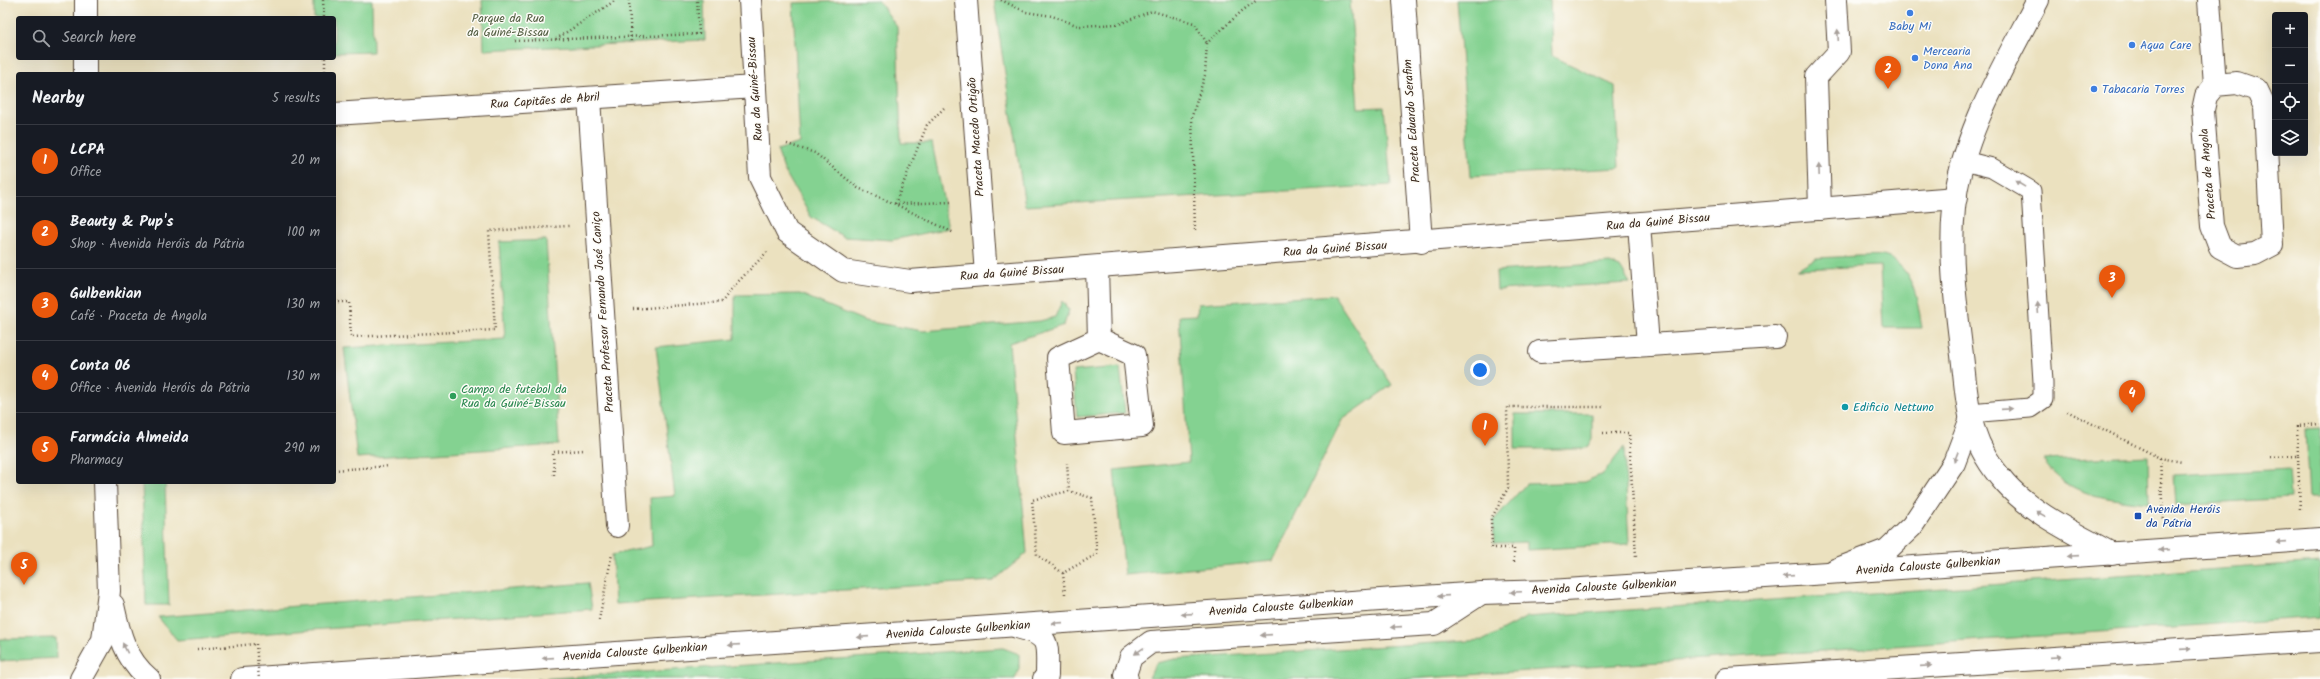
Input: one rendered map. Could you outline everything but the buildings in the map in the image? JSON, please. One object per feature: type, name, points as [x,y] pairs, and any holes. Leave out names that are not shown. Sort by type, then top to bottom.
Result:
[{"type":"street","points":[[86,0],[86,16]]},
{"type":"street","name":"Rua da Guiné-Bissau","points":[[750,0],[760,177]]},
{"type":"street","name":"Praceta Macedo Ortigão","points":[[966,0],[986,275]]},
{"type":"street","name":"Praceta Eduardo Serafim","points":[[1404,0],[1421,242]]},
{"type":"street","points":[[1820,209],[1816,77],[1839,52],[1836,0]]},
{"type":"street","points":[[2038,0],[1981,109],[1964,161],[1956,198],[1952,262],[1969,417],[1986,458],[2006,483],[2034,510],[2112,554]]},
{"type":"street","points":[[2209,0],[2215,85]]},
{"type":"street","points":[[85,60],[85,72]]},
{"type":"street","name":"Praceta de Angola","points":[[2237,83],[2257,90],[2265,107],[2272,245],[2255,254],[2237,256],[2220,247],[2212,226],[2203,110],[2206,96],[2215,85],[2237,83]]},
{"type":"street","name":"Rua Capitães de Abril","points":[[336,114],[755,87]]},
{"type":"street","name":"Praceta Professor Fernando José Caniço","points":[[588,98],[617,526]]},
{"type":"street","name":"Rua da Guiné Bissau","points":[[760,177],[787,232],[843,270],[910,281],[1421,242],[1956,198]]},
{"type":"street","points":[[1639,224],[1648,345]]},
{"type":"street","points":[[1097,267],[1099,339]]},
{"type":"street","points":[[1540,352],[1775,337]]},
{"type":"street","points":[[1099,339],[1134,355],[1142,426],[1064,433],[1058,358],[1099,339]]},
{"type":"street","points":[[1826,573],[1887,550],[1912,526],[1954,463],[1969,417]]},
{"type":"street","points":[[81,679],[103,640],[109,591],[105,484]]},
{"type":"street","name":"Avenida Calouste Gulbenkian","points":[[242,679],[1481,593],[1826,573],[2311,539]]},
{"type":"street","points":[[109,591],[120,638],[132,660],[149,679]]},
{"type":"street","points":[[1127,679],[1124,674],[1131,656],[1151,642],[1434,624],[1481,593]]},
{"type":"street","points":[[1014,626],[1038,632],[1047,644],[1047,676],[1044,679]]},
{"type":"street","points":[[1727,679],[2320,641]]},
{"type":"lane","points":[[1964,161],[1992,168],[2031,191],[2043,399],[2030,408],[1969,417]]},
{"type":"path","points":[[323,0],[324,16]]},
{"type":"path","points":[[555,40],[616,0]]},
{"type":"path","points":[[629,0],[630,44]]},
{"type":"path","points":[[515,42],[699,34],[697,0]]},
{"type":"path","points":[[1001,0],[1026,12],[1052,16],[1079,26],[1119,24],[1152,10],[1194,24],[1207,43],[1205,75],[1192,116],[1196,259]]},
{"type":"path","points":[[1207,43],[1242,10],[1258,0]]},
{"type":"path","points":[[325,60],[325,72]]},
{"type":"path","points":[[895,204],[927,125],[972,78]]},
{"type":"path","points":[[758,136],[816,153],[858,188],[895,204],[985,249]]},
{"type":"path","points":[[895,204],[981,202]]},
{"type":"path","points":[[336,302],[348,302],[351,337],[495,330],[489,231],[597,223]]},
{"type":"path","points":[[603,312],[722,302],[732,288],[787,232]]},
{"type":"path","points":[[2043,399],[2160,458],[2182,462]]},
{"type":"path","points":[[1516,592],[1514,548],[1492,548],[1491,519],[1508,488],[1507,407],[1604,407]]},
{"type":"path","points":[[2311,539],[2298,456],[2297,426],[2320,424]]},
{"type":"path","points":[[1064,433],[1069,490]]},
{"type":"path","points":[[1603,433],[1629,433],[1635,544]]},
{"type":"path","points":[[553,452],[554,475]]},
{"type":"path","points":[[2271,457],[2298,456]]},
{"type":"path","points":[[2160,458],[2164,550]]},
{"type":"path","points":[[336,470],[389,466]]},
{"type":"path","points":[[1069,490],[1092,498],[1098,554],[1063,573],[1037,555],[1032,500],[1069,490]]},
{"type":"path","points":[[599,620],[617,526]]},
{"type":"path","points":[[1063,573],[1067,622]]},
{"type":"path","points":[[197,649],[256,644],[258,679]]},
{"type":"green space","points":[[314,0],[372,0],[373,52],[336,53],[336,16],[314,16]]},
{"type":"green space","name":"Parque da Rua da Guiné-Bissau","points":[[482,0],[704,0],[705,40],[484,50]]},
{"type":"green space","points":[[878,0],[897,27],[901,143],[932,143],[949,228],[892,240],[844,237],[811,217],[784,170],[777,150],[800,143],[793,3]]},
{"type":"green space","points":[[994,0],[1350,0],[1358,108],[1384,107],[1391,185],[1025,206]]},
{"type":"green space","points":[[1457,0],[1550,0],[1552,56],[1615,86],[1619,168],[1471,176]]},
{"type":"green space","name":"Campo de futebol da Rua da Guiné-Bissau","points":[[546,240],[559,445],[357,458],[344,348],[505,339],[499,242]]},
{"type":"green space","points":[[1858,256],[1886,257],[1897,263],[1904,270],[1913,288],[1919,308],[1922,328],[1883,328],[1880,266],[1797,269],[1816,258]]},
{"type":"green space","points":[[1610,263],[1620,267],[1630,283],[1497,290],[1496,271]]},
{"type":"green space","points":[[800,294],[865,321],[923,331],[1040,321],[1055,317],[1062,301],[1069,310],[1064,325],[1009,343],[1027,553],[993,581],[615,604],[612,555],[652,546],[650,498],[675,496],[656,347],[735,339],[735,295]]},
{"type":"green space","points":[[1334,295],[1392,385],[1342,420],[1273,561],[1125,575],[1114,470],[1189,462],[1179,316],[1197,315],[1198,304]]},
{"type":"green space","points":[[1120,367],[1125,413],[1077,417],[1073,371]]},
{"type":"green space","points":[[1515,414],[1592,414],[1592,439],[1589,446],[1582,449],[1515,449]]},
{"type":"green space","points":[[2320,429],[2320,497],[2309,497],[2305,430]]},
{"type":"green space","points":[[1624,447],[1629,544],[1527,550],[1527,542],[1494,543],[1493,521],[1526,484],[1584,482],[1603,474]]},
{"type":"green space","points":[[2148,456],[2149,503],[2119,500],[2090,494],[2077,489],[2064,482],[2043,460]]},
{"type":"green space","points":[[2289,469],[2291,498],[2175,505],[2173,475]]},
{"type":"green space","points":[[142,484],[165,484],[169,605],[146,605]]},
{"type":"green space","points":[[2320,562],[2320,617],[1410,679],[1149,678],[1156,663],[1175,659],[1484,640],[1527,617]]},
{"type":"green space","points":[[588,583],[592,609],[177,640],[158,617]]},
{"type":"green space","points":[[56,638],[57,658],[0,661],[0,639]]},
{"type":"green space","points":[[1003,648],[1019,654],[1019,668],[1015,679],[537,679]]},
{"type":"place","name":"Baby Mi","points":[[1910,13]]},
{"type":"place","name":"Aqua Care","points":[[2132,45]]},
{"type":"place","name":"Mercearia Dona Ana","points":[[1915,58]]},
{"type":"place","name":"Beauty & Pup's","points":[[1888,89]]},
{"type":"place","name":"Tabacaria Torres","points":[[2094,89]]},
{"type":"place","name":"Gulbenkian","points":[[2112,298]]},
{"type":"place","name":"Campo de futebol da Rua da Guiné-Bissau","points":[[453,396]]},
{"type":"place","name":"Edificio Nettuno","points":[[1845,407]]},
{"type":"place","name":"Conta 06","points":[[2132,413]]},
{"type":"place","name":"LCPA","points":[[1485,446]]},
{"type":"place","name":"Avenida Heróis da Pátria","points":[[2138,516]]},
{"type":"place","name":"Farmácia Almeida","points":[[24,585]]}]
